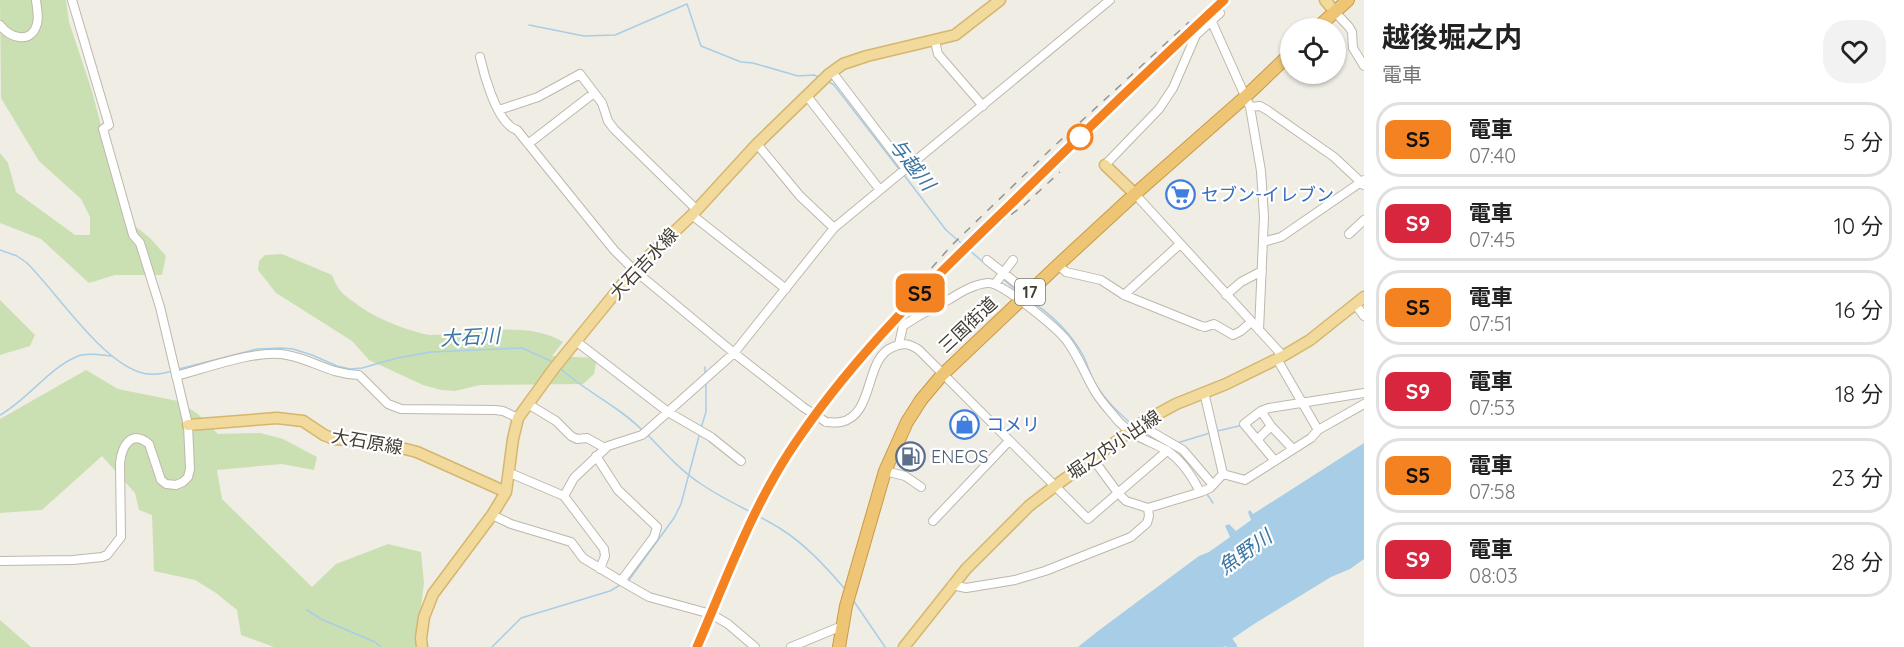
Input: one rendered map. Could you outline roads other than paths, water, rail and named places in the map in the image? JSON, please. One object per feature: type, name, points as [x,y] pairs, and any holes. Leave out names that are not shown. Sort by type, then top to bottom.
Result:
[{"type":"highway","points":[[1328,18],[1348,0]]},
{"type":"highway","name":"三国街道","points":[[839,647],[846,606],[885,471],[907,422],[921,400],[942,375],[1058,265],[1135,194],[1247,103],[1280,65]]},
{"type":"main road","name":"大石吉水線","points":[[422,647],[424,617],[433,594],[492,515],[506,492],[518,418],[557,365],[634,270],[694,213],[757,144],[832,72],[843,64],[867,56],[955,35],[1000,0]]},
{"type":"main road","points":[[1325,0],[1335,12]]},
{"type":"main road","points":[[1105,165],[1135,194]]},
{"type":"main road","name":"堀之内小出線","points":[[904,647],[966,569],[1029,506],[1054,486],[1135,428],[1176,404],[1227,384],[1310,340],[1364,297]]},
{"type":"main road","name":"大石原線","points":[[188,425],[277,418],[303,422],[334,439],[378,442],[417,452],[506,492]]},
{"type":"street","points":[[0,25],[11,36],[20,38],[34,32],[38,18],[36,0]]},
{"type":"street","points":[[0,561],[73,560],[106,555],[121,537],[120,463],[122,451],[125,444],[136,438],[149,444],[161,480],[166,484],[176,485],[183,482],[188,477],[190,469],[188,425],[153,281],[140,243],[133,235],[103,129],[109,125],[72,0]]},
{"type":"street","points":[[564,496],[574,478],[605,448],[645,432],[734,353],[834,228],[1110,0]]},
{"type":"street","points":[[1335,12],[1352,32],[1353,48],[1364,66]]},
{"type":"street","points":[[1105,165],[1159,109],[1173,88],[1196,35],[1220,13]]},
{"type":"street","points":[[1211,20],[1247,103],[1261,171],[1264,217],[1259,330]]},
{"type":"street","points":[[935,41],[938,54],[983,106]]},
{"type":"street","points":[[480,57],[486,81],[509,126],[518,130],[614,250],[634,270],[734,353],[804,408],[826,422],[840,422],[852,416],[860,406],[878,360],[887,349],[906,344],[919,350],[1088,519],[1167,451]]},
{"type":"street","points":[[832,72],[906,169]]},
{"type":"street","points":[[499,110],[538,97],[580,74],[602,104],[608,121],[614,129],[694,213],[786,289]]},
{"type":"street","points":[[528,144],[594,93]]},
{"type":"street","points":[[807,96],[880,190]]},
{"type":"street","points":[[1247,103],[1267,110],[1334,157],[1363,182],[1281,237],[1263,242]]},
{"type":"street","points":[[757,144],[800,196],[834,228]]},
{"type":"street","points":[[1135,194],[1259,330],[1280,357],[1318,430]]},
{"type":"street","points":[[1348,234],[1364,220]]},
{"type":"street","points":[[1124,296],[1180,244]]},
{"type":"street","points":[[987,260],[1014,295],[1025,297]]},
{"type":"street","points":[[899,344],[903,326],[963,290],[1000,278],[1013,260]]},
{"type":"street","points":[[1058,265],[1066,272],[1101,280],[1124,296],[1201,326],[1214,324],[1233,335],[1251,322]]},
{"type":"street","points":[[1226,295],[1241,282],[1262,271]]},
{"type":"street","points":[[1000,278],[1025,297],[1067,341],[1097,395],[1135,428],[1180,456],[1211,487]]},
{"type":"street","points":[[1355,304],[1364,316]]},
{"type":"street","points":[[577,342],[668,412],[690,424],[741,461]]},
{"type":"street","points":[[175,371],[253,356],[282,354],[312,362],[338,373],[359,375],[388,404],[401,409],[495,410],[518,418]]},
{"type":"street","points":[[1204,392],[1223,474]]},
{"type":"street","points":[[1275,461],[1244,424],[1269,408],[1364,393]]},
{"type":"street","points":[[528,404],[556,421],[571,436],[577,439],[587,438],[605,448]]},
{"type":"street","points":[[1223,474],[1245,480],[1311,438],[1318,430],[1364,404]]},
{"type":"street","points":[[1261,411],[1293,450]]},
{"type":"street","points":[[1257,440],[1272,426]]},
{"type":"street","points":[[1135,428],[1143,440],[1180,456],[1200,492]]},
{"type":"street","points":[[933,521],[1009,441]]},
{"type":"street","points":[[596,456],[618,490],[657,527],[654,537],[621,582]]},
{"type":"street","points":[[1093,459],[1126,501],[1148,508],[1200,492],[1211,487],[1223,474]]},
{"type":"street","points":[[885,471],[906,476],[921,487]]},
{"type":"street","points":[[510,472],[564,496],[604,549],[605,556],[600,569]]},
{"type":"street","points":[[952,585],[966,588],[1015,580],[1045,571],[1131,537],[1147,523],[1148,508]]},
{"type":"street","points":[[492,515],[511,524],[571,542],[583,558],[621,582],[649,597],[708,613],[728,624],[755,647]]},
{"type":"street","points":[[791,647],[842,626]]},
{"type":"water","name":"魚野川","points":[[1364,443],[1364,559],[1350,569],[1331,577],[1254,624],[1224,647],[1078,647],[1199,556],[1209,552],[1230,537],[1225,526],[1229,524],[1236,531],[1251,520],[1248,512],[1250,510],[1253,514]]},
{"type":"waterway","name":"与越川","points":[[529,25],[584,36],[615,35],[687,4],[701,46],[741,62],[753,63],[798,76],[819,77]]},
{"type":"waterway","name":"与越川","points":[[829,82],[834,85],[899,169]]},
{"type":"waterway","name":"与越川","points":[[904,175],[946,230],[983,262]]},
{"type":"waterway","name":"大石川","points":[[0,250],[17,256],[27,263],[94,340],[124,365],[147,374],[172,371]]},
{"type":"waterway","name":"与越川","points":[[989,267],[997,273]]},
{"type":"waterway","name":"与越川","points":[[1003,279],[1019,293]]},
{"type":"waterway","name":"与越川","points":[[1028,299],[1045,311],[1067,332],[1079,348],[1101,392],[1133,425]]},
{"type":"waterway","name":"大石川","points":[[179,369],[257,349],[282,348],[293,349],[350,369],[431,352],[522,348],[553,362]]},
{"type":"waterway","points":[[0,415],[20,401],[57,368],[78,356],[86,354],[111,356]]},
{"type":"waterway","points":[[705,367],[705,375]]},
{"type":"waterway","name":"大石川","points":[[561,369],[624,414],[643,431]]},
{"type":"waterway","points":[[701,428],[706,412],[706,383]]},
{"type":"waterway","points":[[1217,431],[1241,424]]},
{"type":"waterway","points":[[1177,443],[1210,433]]},
{"type":"waterway","name":"大石川","points":[[647,434],[693,479],[781,529],[799,542],[845,589]]},
{"type":"waterway","points":[[629,580],[674,518],[681,504],[699,436]]},
{"type":"waterway","name":"与越川","points":[[1207,494],[1213,503]]},
{"type":"waterway","points":[[492,647],[521,618],[610,591],[620,585]]},
{"type":"waterway","name":"大石川","points":[[853,600],[885,647]]},
{"type":"waterway","points":[[307,610],[381,647]]},
{"type":"waterway","points":[[1220,630],[1232,647]]},
{"type":"railway","points":[[697,647],[742,540],[768,488],[798,439],[846,375],[898,316],[954,259],[1224,0]]},
{"type":"railway","points":[[921,280],[952,245],[1050,150],[1189,22]]},
{"type":"railway","points":[[998,224],[1023,206],[1060,172]]},
{"type":"train","name":"S5","points":[[697,647],[757,511],[780,468],[797,440],[856,363],[957,256],[1224,0]]},
{"type":"place","name":"セブン-イレブン","points":[[1180,195]]},
{"type":"place","name":"コメリ","points":[[965,425]]},
{"type":"place","name":"ENEOS","points":[[910,457]]}]
